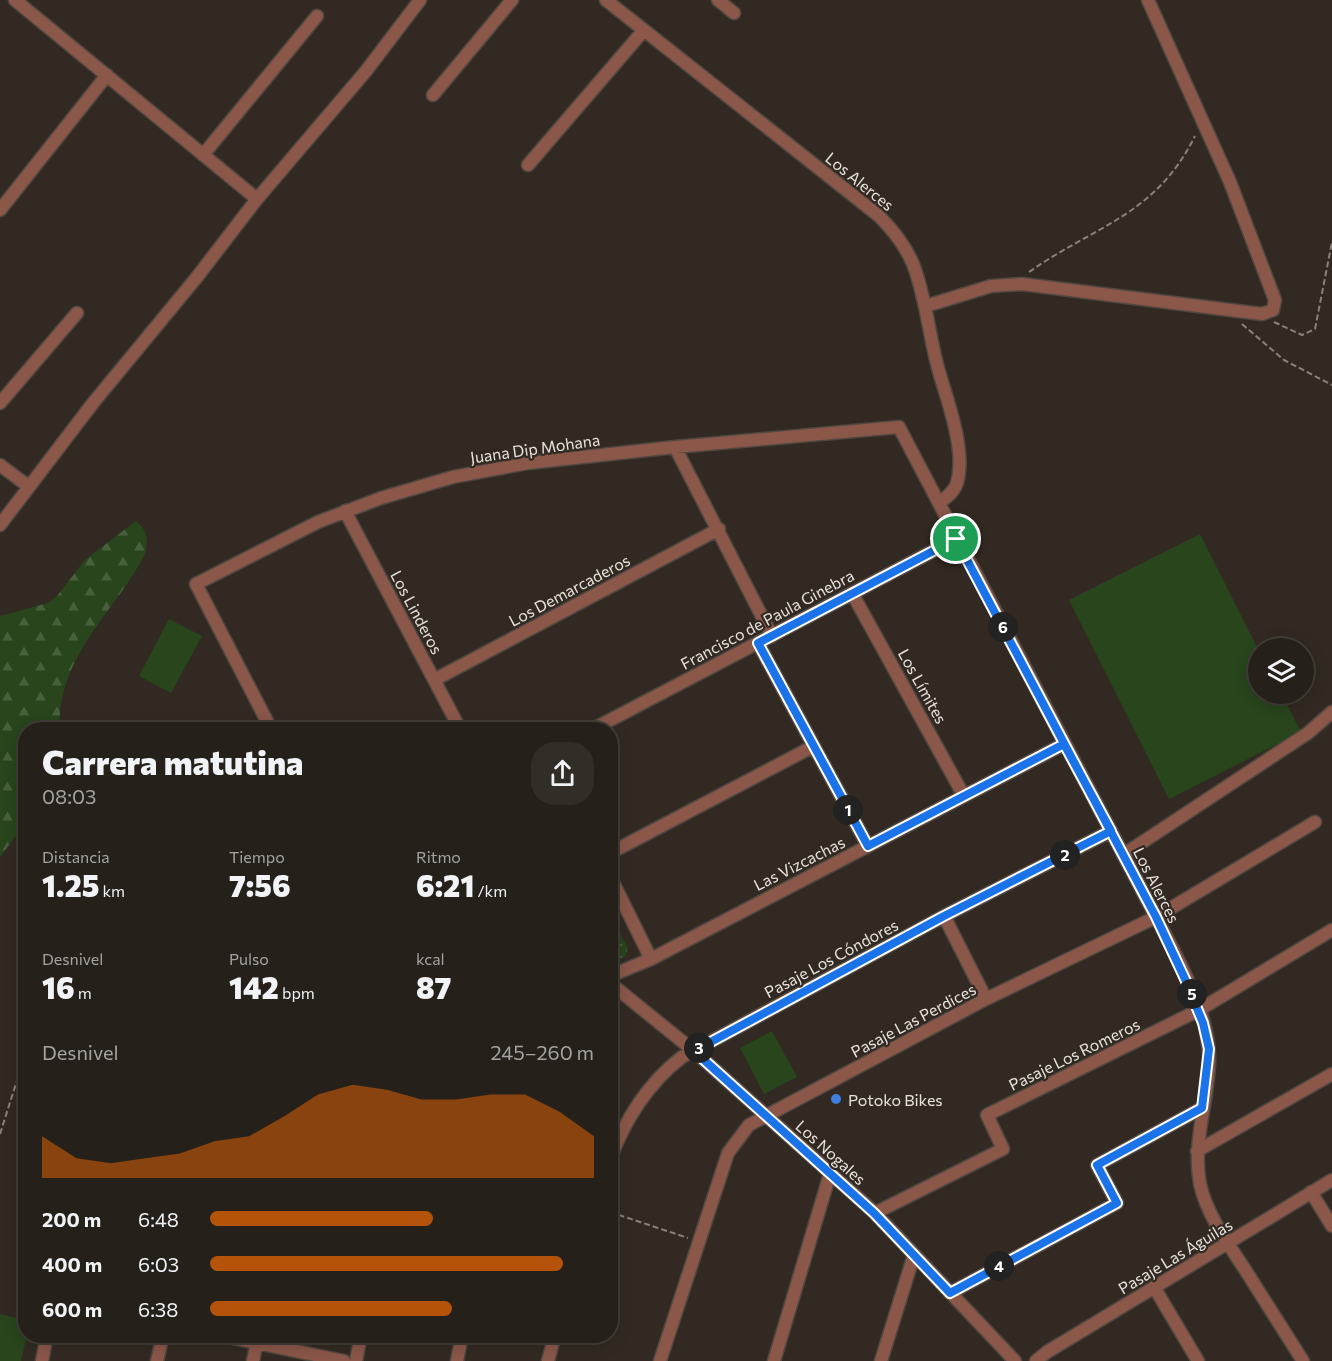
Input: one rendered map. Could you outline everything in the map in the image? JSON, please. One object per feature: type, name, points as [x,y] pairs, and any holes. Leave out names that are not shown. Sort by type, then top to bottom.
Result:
[{"type":"street","points":[[15,0],[257,199]]},
{"type":"street","points":[[0,525],[28,486],[257,199],[366,70],[420,0]]},
{"type":"street","points":[[433,95],[512,0]]},
{"type":"street","name":"Los Alerces","points":[[606,0],[884,221],[907,252],[926,306],[940,375],[954,426],[958,459],[956,487],[939,503]]},
{"type":"street","points":[[718,0],[734,13]]},
{"type":"street","points":[[926,306],[966,292],[1011,284],[1032,284],[1266,314],[1273,310],[1275,300],[1230,182],[1148,0]]},
{"type":"street","points":[[203,155],[317,16]]},
{"type":"street","points":[[528,165],[644,30]]},
{"type":"street","points":[[0,210],[106,75]]},
{"type":"street","points":[[0,403],[77,313]]},
{"type":"street","name":"Los Alerces","points":[[899,427],[1156,917],[1199,1010],[1209,1049],[1197,1152],[1204,1200],[1228,1243],[1303,1361]]},
{"type":"street","name":"Juana Dip Mohana","points":[[267,722],[196,584],[292,534],[345,511],[417,487],[490,469],[675,447],[899,427]]},
{"type":"street","points":[[675,447],[772,636]]},
{"type":"street","points":[[0,465],[28,486]]},
{"type":"street","name":"Los Linderos","points":[[345,511],[456,722]]},
{"type":"street","name":"Los Demarcaderos","points":[[434,680],[719,529]]},
{"type":"street","name":"Francisco de Paula Ginebra","points":[[606,722],[956,539]]},
{"type":"street","name":"Los Límites","points":[[852,593],[964,796]]},
{"type":"street","points":[[758,643],[868,846]]},
{"type":"street","points":[[1123,855],[1308,733],[1332,712]]},
{"type":"street","name":"Las Vizcachas","points":[[618,973],[651,959],[1064,744]]},
{"type":"street","points":[[618,849],[814,746]]},
{"type":"street","name":"Pasaje Las Perdices","points":[[660,1361],[734,1142],[749,1125],[986,999],[1156,917],[1315,822]]},
{"type":"street","name":"Pasaje Los Cóndores","points":[[618,1141],[651,1088],[671,1066],[694,1051],[944,916],[1111,831]]},
{"type":"street","points":[[618,892],[651,959]]},
{"type":"street","points":[[944,916],[986,999]]},
{"type":"street","name":"Pasaje Los Romeros","points":[[874,1213],[1003,1149],[987,1115],[1199,1010],[1332,930]]},
{"type":"street","name":"Los Nogales","points":[[618,989],[694,1051],[874,1213],[1015,1361]]},
{"type":"street","points":[[1197,1152],[1332,1074]]},
{"type":"street","points":[[950,1293],[1117,1203],[1097,1165],[1202,1108]]},
{"type":"street","points":[[774,1361],[830,1174]]},
{"type":"street","name":"Pasaje Las Águilas","points":[[1035,1361],[1332,1180]]},
{"type":"street","points":[[1311,1192],[1332,1226]]},
{"type":"street","points":[[880,1361],[914,1255]]},
{"type":"street","points":[[1154,1287],[1198,1361]]},
{"type":"street","points":[[42,1361],[45,1343]]},
{"type":"street","points":[[157,1361],[161,1343]]},
{"type":"street","points":[[253,1361],[256,1343]]},
{"type":"street","points":[[273,1343],[344,1361]]},
{"type":"street","points":[[356,1361],[359,1343]]},
{"type":"street","points":[[457,1361],[460,1343]]},
{"type":"street","points":[[548,1361],[553,1343]]},
{"type":"path","points":[[1011,284],[1054,256],[1123,218],[1147,201],[1179,164],[1201,119]]},
{"type":"path","points":[[1266,314],[1280,327],[1302,335],[1315,328],[1332,242]]},
{"type":"path","points":[[1227,309],[1276,354],[1332,385]]},
{"type":"path","points":[[0,1134],[18,1077]]},
{"type":"path","points":[[618,1215],[699,1242]]},
{"type":"green space","points":[[136,521],[143,528],[147,544],[145,554],[77,657],[68,679],[62,703],[61,722],[18,722],[18,834],[0,857],[0,616],[48,603],[57,596],[85,560]]},
{"type":"green space","points":[[1200,534],[1252,638],[1248,638],[1248,704],[1287,704],[1301,732],[1169,799],[1069,600]]},
{"type":"green space","points":[[169,619],[202,636],[171,693],[139,676]]},
{"type":"green space","points":[[618,930],[628,948],[625,957],[618,960]]},
{"type":"green space","points":[[772,1031],[797,1077],[764,1094],[740,1048]]},
{"type":"green space","points":[[0,1314],[18,1318],[18,1343],[25,1343],[21,1361],[0,1361]]},
{"type":"place","name":"Potoko Bikes","points":[[836,1099]]},
{"type":"route","points":[[956,539],[758,643],[868,846],[1064,744],[1111,831],[944,916],[694,1051],[874,1213],[950,1293],[1117,1203],[1097,1165],[1202,1108],[1209,1064],[1209,1049],[1203,1023],[1171,947],[1156,917],[1123,855],[956,539]]}]
